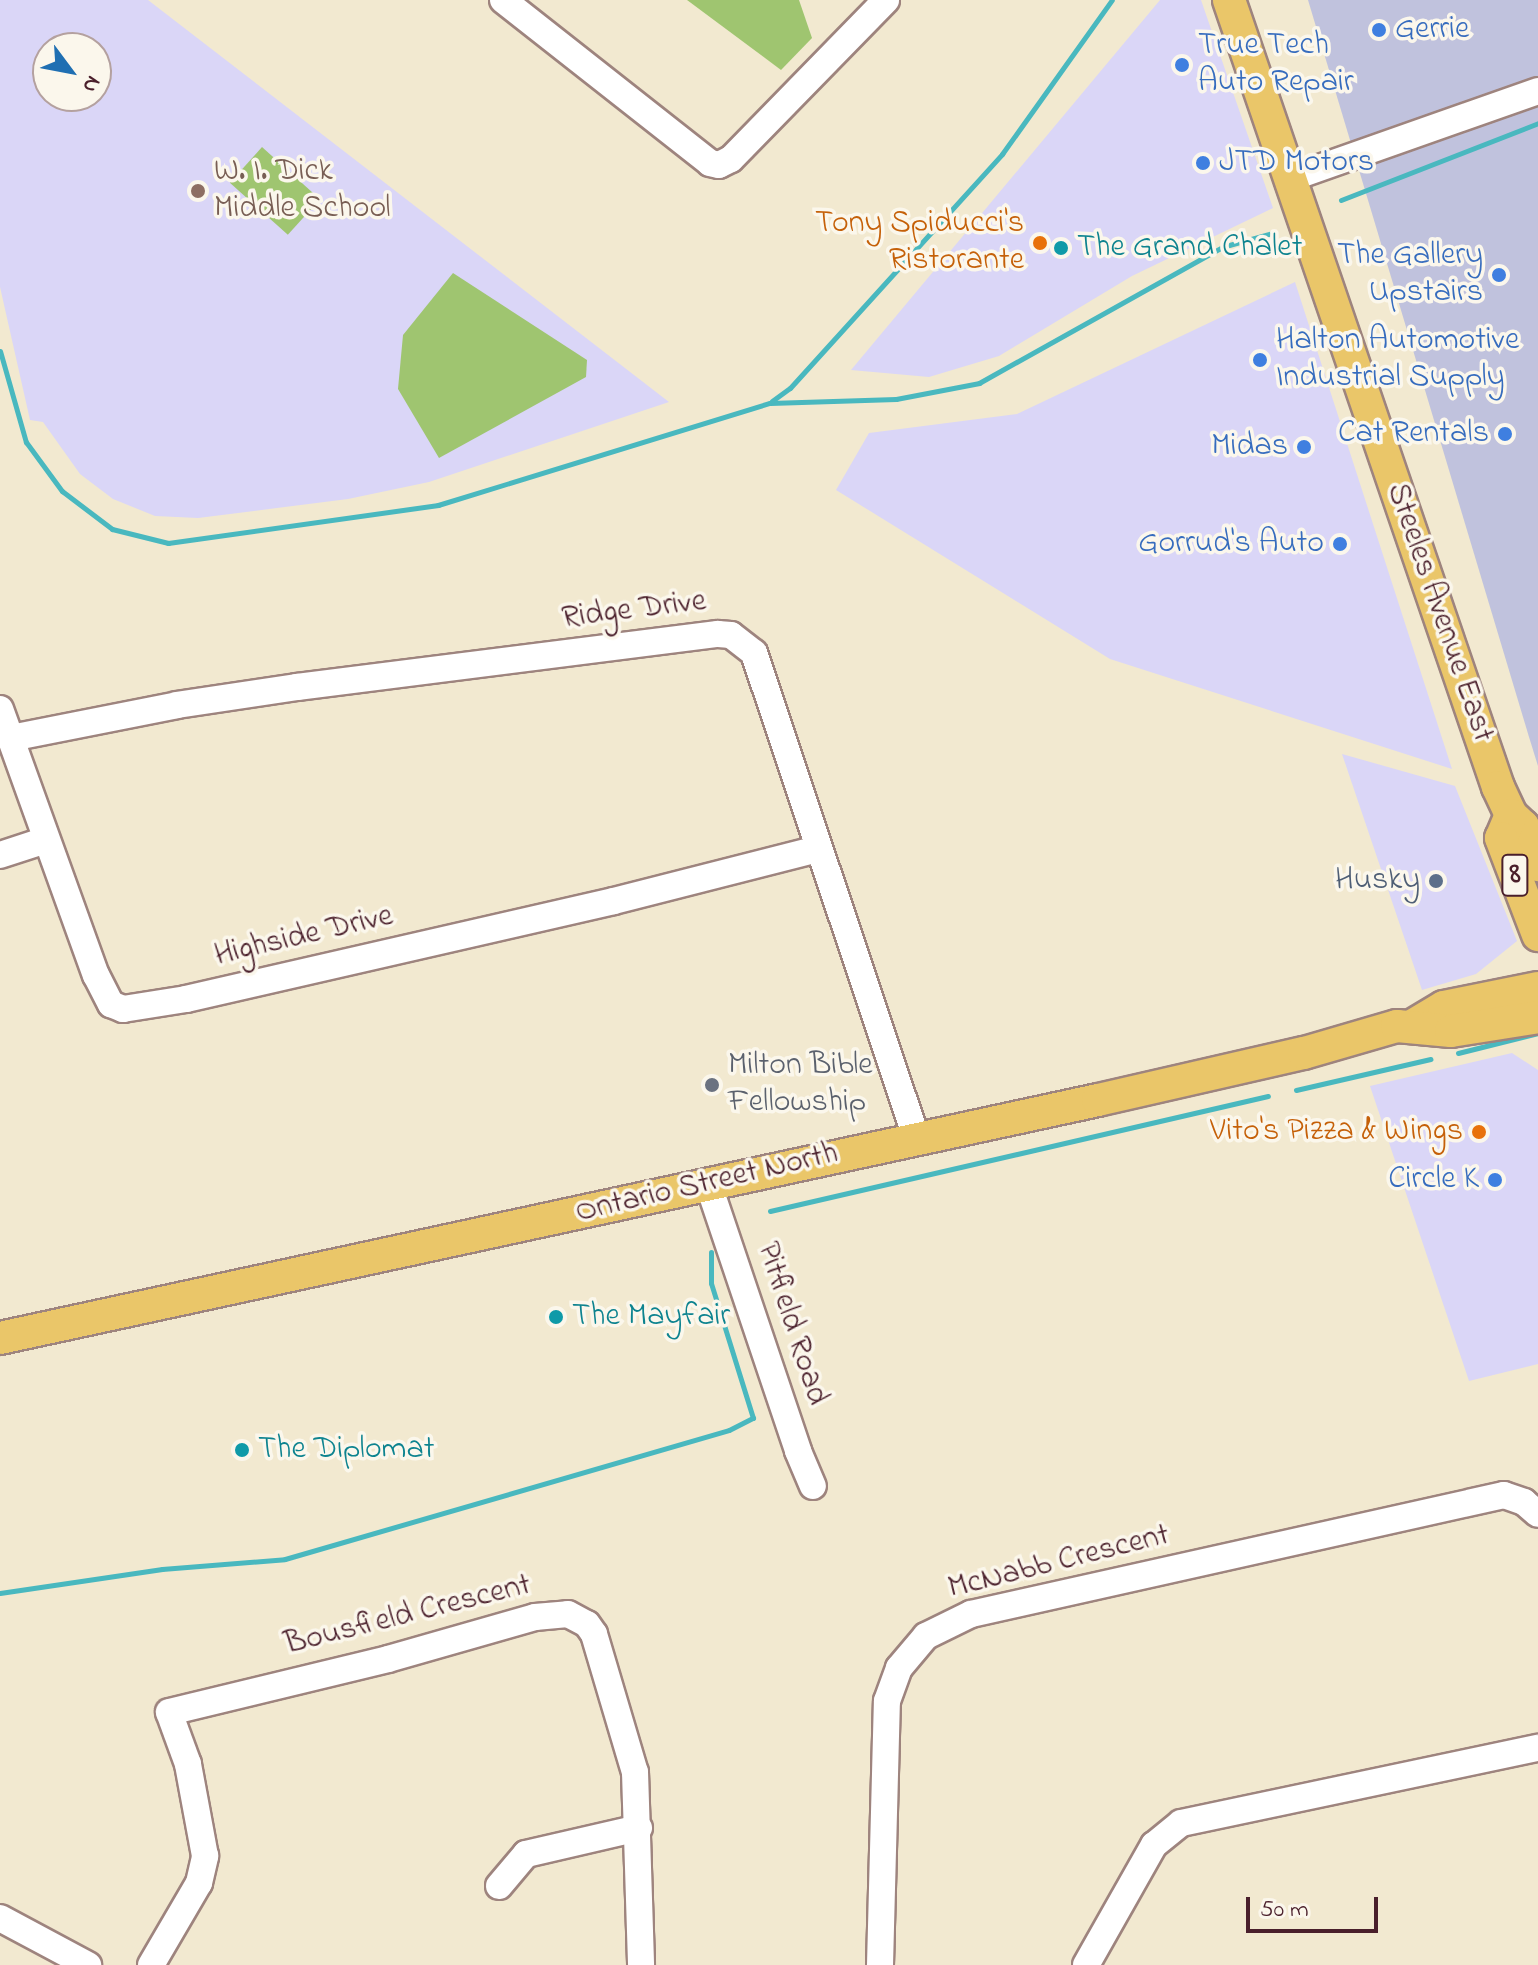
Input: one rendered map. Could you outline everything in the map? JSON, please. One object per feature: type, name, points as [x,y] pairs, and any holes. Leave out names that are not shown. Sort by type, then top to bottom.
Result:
[{"type":"main road","name":"Steeles Avenue East","points":[[1229,0],[1492,772],[1511,815],[1523,826],[1538,865]]},
{"type":"main road","name":"8","points":[[1511,815],[1501,838],[1538,935]]},
{"type":"main road","name":"Ontario Street North","points":[[1412,1026],[1444,1007],[1538,988]]},
{"type":"main road","name":"Ontario Street North","points":[[0,1338],[1098,1100],[1304,1053],[1397,1026],[1451,1031],[1538,1017]]},
{"type":"street","points":[[503,0],[699,155],[719,165],[731,159],[886,0]]},
{"type":"street","points":[[1291,178],[1538,91]]},
{"type":"street","name":"Ridge Drive","points":[[11,738],[177,705],[297,687],[718,634],[731,635],[754,653],[916,1137]]},
{"type":"street","name":"Highside Drive","points":[[0,709],[102,991],[111,1004],[123,1009],[186,999],[599,904],[818,849]]},
{"type":"street","points":[[0,855],[46,840]]},
{"type":"street","name":"Pitfield Road","points":[[708,1183],[798,1451],[813,1486]]},
{"type":"street","name":"McNabb Crescent","points":[[880,1965],[887,1701],[899,1668],[926,1636],[971,1614],[1504,1495],[1524,1502],[1538,1514]]},
{"type":"street","name":"Bousfield Crescent","points":[[151,1965],[199,1883],[205,1856],[188,1764],[169,1712],[388,1659],[535,1617],[568,1614],[587,1624],[601,1653],[635,1772],[641,1965]]},
{"type":"street","points":[[1086,1965],[1154,1845],[1181,1823],[1538,1748]]},
{"type":"street","points":[[499,1886],[526,1854],[639,1828]]},
{"type":"street","points":[[0,1918],[88,1965]]},
{"type":"shaded area","name":"W. I. Dick Middle School","points":[[0,0],[148,0],[669,402],[429,482],[348,499],[198,518],[155,516],[113,499],[80,474],[43,422],[30,420],[0,287]]},
{"type":"shaded area","points":[[1160,0],[1201,0],[1273,208],[1132,276],[999,356],[929,377],[851,370]]},
{"type":"shaded area","points":[[1308,0],[1538,0],[1538,766],[1529,737]]},
{"type":"shaded area","points":[[1295,282],[1452,769],[1110,659],[836,490],[869,433],[1017,414]]},
{"type":"shaded area","points":[[1342,754],[1455,786],[1517,941],[1476,974],[1422,990]]},
{"type":"shaded area","points":[[1512,1053],[1538,1070],[1538,1364],[1469,1381],[1370,1086]]},
{"type":"green space","points":[[687,0],[799,0],[812,38],[781,70]]},
{"type":"green space","points":[[262,147],[320,199],[288,235],[230,183]]},
{"type":"green space","points":[[453,273],[587,360],[586,377],[439,458],[398,389],[403,335]]},
{"type":"waterway","points":[[772,401],[790,388],[1002,154],[1112,0]]},
{"type":"waterway","points":[[1341,200],[1538,123]]},
{"type":"waterway","points":[[0,351],[26,442],[62,491],[112,529],[168,543],[438,505],[770,403],[896,399],[979,383],[1222,247],[1269,234]]},
{"type":"waterway","points":[[1458,1053],[1538,1033]]},
{"type":"waterway","points":[[1296,1090],[1430,1059]]},
{"type":"waterway","points":[[770,1211],[1268,1096]]},
{"type":"waterway","points":[[0,1593],[162,1569],[285,1559],[729,1430],[753,1418],[711,1283],[711,1252]]},
{"type":"place","name":"Gerrie","points":[[1379,30]]},
{"type":"place","name":"True Tech Auto Repair","points":[[1182,65]]},
{"type":"place","name":"JTD Motors","points":[[1203,163]]},
{"type":"place","name":"W. I. Dick Middle School","points":[[198,191]]},
{"type":"place","name":"Tony Spiducci's Ristorante","points":[[1040,243]]},
{"type":"place","name":"The Grand Chalet","points":[[1061,248]]},
{"type":"place","name":"The Gallery Upstairs","points":[[1499,275]]},
{"type":"place","name":"Halton Automotive Industrial Supply","points":[[1260,360]]},
{"type":"place","name":"Cat Rentals","points":[[1505,434]]},
{"type":"place","name":"Midas","points":[[1304,447]]},
{"type":"place","name":"Gorrud's Auto","points":[[1340,544]]},
{"type":"place","name":"Husky","points":[[1436,881]]},
{"type":"place","name":"Milton Bible Fellowship","points":[[712,1085]]},
{"type":"place","name":"Vito's Pizza & Wings","points":[[1479,1132]]},
{"type":"place","name":"Circle K","points":[[1495,1180]]},
{"type":"place","name":"The Mayfair","points":[[556,1317]]},
{"type":"place","name":"The Diplomat","points":[[242,1450]]}]
